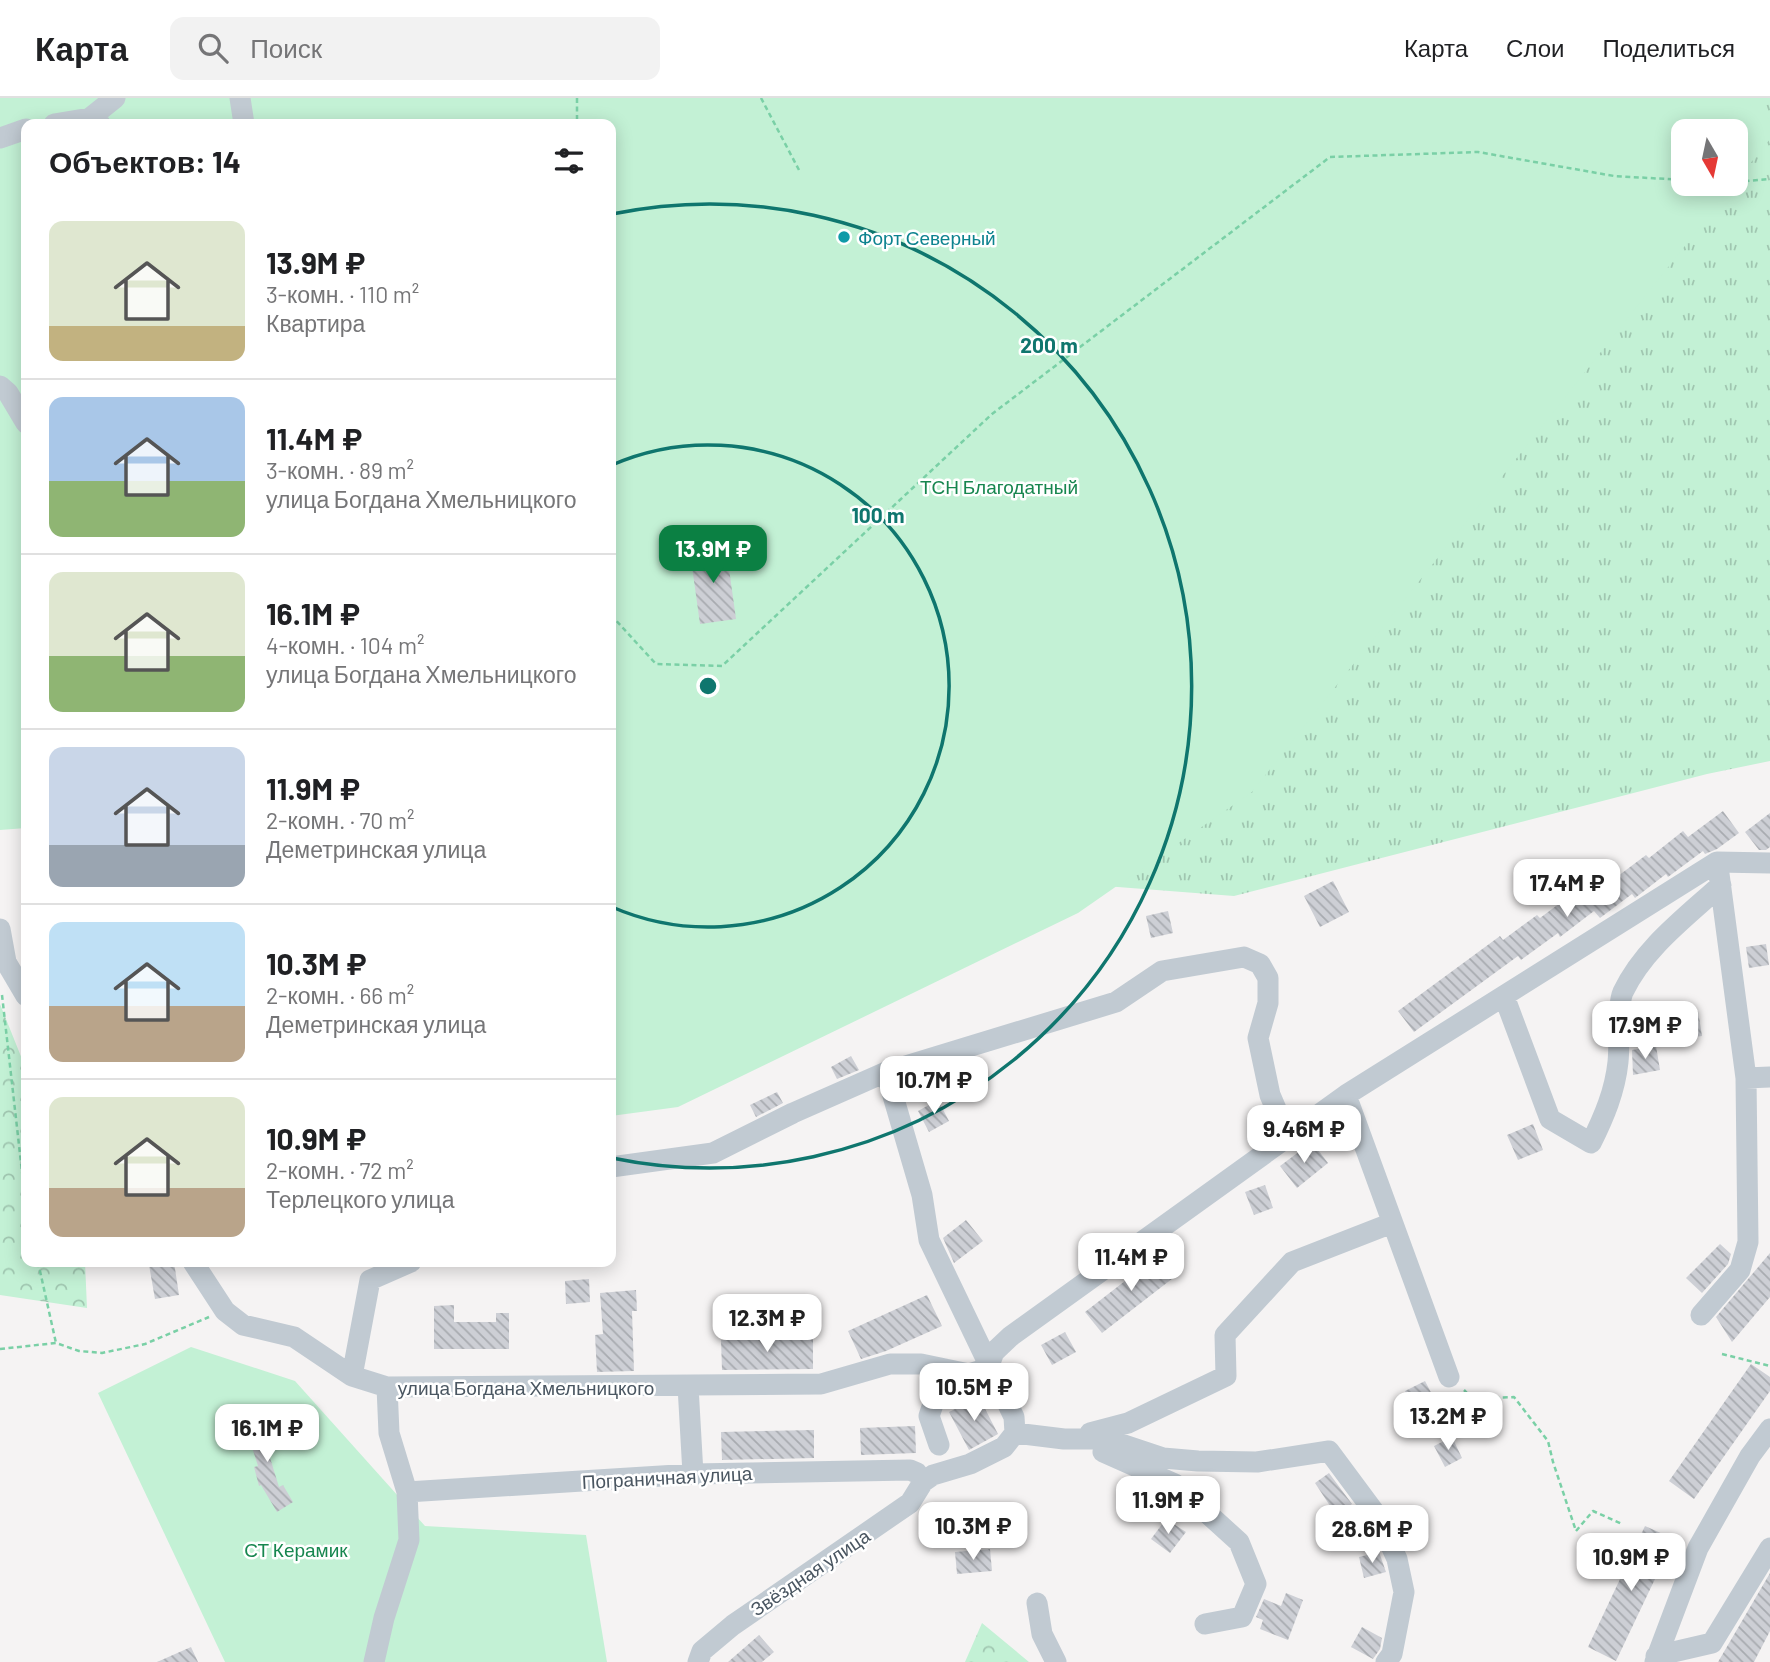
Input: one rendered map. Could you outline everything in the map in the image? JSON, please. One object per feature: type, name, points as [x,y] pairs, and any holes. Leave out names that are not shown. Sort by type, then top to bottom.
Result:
[{"type":"street","points":[[97,119],[115,98]]},
{"type":"street","points":[[240,98],[243,119]]},
{"type":"street","points":[[0,138],[21,132]]},
{"type":"street","points":[[0,386],[8,393],[21,415]]},
{"type":"street","points":[[988,1368],[994,1352],[1011,1336],[1346,1096],[1717,862],[1770,863]]},
{"type":"street","points":[[1701,1315],[1740,1270],[1748,1242],[1746,1078],[1717,862]]},
{"type":"street","points":[[1504,996],[1550,1119],[1591,1143],[1606,1114],[1614,1086],[1622,994],[1652,949],[1721,885]]},
{"type":"street","points":[[0,929],[6,962],[21,988]]},
{"type":"street","points":[[616,1166],[713,1153],[793,1113],[886,1072],[1116,1002],[1162,971],[1244,957],[1260,964],[1268,978],[1268,1003],[1258,1038],[1270,1095],[1287,1137]]},
{"type":"street","points":[[886,1072],[922,1195],[929,1240],[988,1368],[1014,1417],[1015,1433],[1004,1447],[970,1464],[933,1475],[923,1482]]},
{"type":"street","points":[[1746,1078],[1770,1077]]},
{"type":"street","points":[[1346,1096],[1449,1377]]},
{"type":"street","points":[[1064,1439],[1128,1423],[1226,1376],[1225,1335],[1292,1262],[1392,1223]]},
{"type":"street","points":[[197,1267],[225,1311],[243,1325],[294,1337],[352,1377],[387,1387]]},
{"type":"street","points":[[352,1377],[367,1271],[387,1267]]},
{"type":"street","name":"улица Богдана Хмельницкого","points":[[374,1662],[384,1618],[409,1541],[407,1492],[389,1433],[387,1387],[821,1384],[890,1364],[921,1364],[945,1369]]},
{"type":"street","points":[[939,1445],[929,1416],[945,1369],[969,1374],[988,1368]]},
{"type":"street","points":[[688,1386],[693,1474]]},
{"type":"street","points":[[1656,1659],[1698,1548],[1750,1456],[1770,1429]]},
{"type":"street","points":[[1015,1433],[1064,1439],[1106,1438],[1163,1458],[1198,1461],[1257,1462],[1329,1451],[1378,1517],[1397,1559],[1404,1592],[1391,1654],[1386,1662]]},
{"type":"street","points":[[1064,1439],[1115,1455],[1175,1484],[1239,1542],[1256,1584],[1242,1617],[1205,1624]]},
{"type":"street","name":"Пограничная улица","points":[[407,1492],[693,1474],[911,1470],[917,1473],[923,1482]]},
{"type":"street","name":"Звёздная улица","points":[[698,1662],[702,1651],[733,1625],[910,1503],[923,1482]]},
{"type":"street","points":[[1656,1659],[1712,1643],[1770,1548]]},
{"type":"street","points":[[1037,1603],[1042,1634],[1056,1662]]},
{"type":"path","points":[[577,98],[577,119]]},
{"type":"path","points":[[761,98],[799,170]]},
{"type":"path","points":[[616,620],[656,664],[722,666],[992,414],[1330,157],[1478,152],[1614,176],[1671,179]]},
{"type":"path","points":[[1748,181],[1770,179]]},
{"type":"path","points":[[6,962],[2,996],[21,1163]]},
{"type":"path","points":[[39,1267],[56,1343]]},
{"type":"path","points":[[0,1349],[56,1343],[79,1351],[102,1353],[145,1344],[225,1311]]},
{"type":"path","points":[[1722,1354],[1770,1366]]},
{"type":"path","points":[[1449,1377],[1473,1399],[1514,1397],[1548,1441],[1576,1531],[1593,1511],[1622,1524]]},
{"type":"green space","name":"ТСН Благодатный","points":[[0,98],[1741,98],[1770,120],[1770,139],[1748,166],[1748,119],[1671,119],[1671,196],[1724,196],[1252,792],[1078,913],[678,1107],[616,1115],[616,119],[21,119],[21,828],[0,830]]},
{"type":"green space","name":"ТСН Благодатный","points":[[284,98],[1770,98],[1770,761],[1707,774],[1234,896],[1092,885],[616,985],[616,119],[548,119]]},
{"type":"green space","points":[[0,1004],[21,1056],[21,1267],[85,1267],[87,1308],[0,1295]]},
{"type":"green space","name":"СТ Керамик","points":[[191,1347],[295,1381],[425,1526],[586,1535],[607,1662],[225,1662],[98,1393]]},
{"type":"green space","points":[[982,1623],[1029,1662],[965,1662]]},
{"type":"building","points":[[726,547],[736,619],[700,624],[690,552]]},
{"type":"building","points":[[1723,811],[1739,833],[1717,849],[1705,854],[1703,851],[1668,877],[1666,874],[1635,898],[1632,894],[1600,918],[1594,911],[1560,937],[1558,933],[1521,960],[1518,956],[1414,1032],[1398,1011],[1500,936],[1503,940],[1537,915],[1540,918],[1576,891],[1581,898],[1615,872],[1618,876],[1646,855],[1649,858],[1683,831],[1688,837]]},
{"type":"building","points":[[1770,813],[1770,847],[1759,850],[1745,832]]},
{"type":"building","points":[[1333,881],[1349,912],[1320,927],[1304,896]]},
{"type":"building","points":[[1168,911],[1173,933],[1151,938],[1146,916]]},
{"type":"building","points":[[1766,944],[1769,965],[1749,968],[1746,947]]},
{"type":"building","points":[[1698,1011],[1702,1036],[1675,1040],[1671,1015]]},
{"type":"building","points":[[1656,1046],[1660,1070],[1633,1075],[1632,1050]]},
{"type":"building","points":[[851,1056],[859,1070],[837,1079],[831,1067]]},
{"type":"building","points":[[777,1092],[783,1103],[756,1117],[750,1105]]},
{"type":"building","points":[[938,1100],[949,1121],[929,1132],[918,1111]]},
{"type":"building","points":[[1533,1124],[1543,1150],[1518,1160],[1507,1135]]},
{"type":"building","points":[[1312,1142],[1328,1163],[1297,1188],[1280,1166]]},
{"type":"building","points":[[1265,1185],[1273,1208],[1254,1215],[1245,1192]]},
{"type":"building","points":[[966,1220],[983,1241],[954,1263],[943,1238]]},
{"type":"building","points":[[1720,1244],[1731,1254],[1728,1264],[1702,1293],[1686,1278]]},
{"type":"building","points":[[1161,1253],[1177,1275],[1102,1333],[1085,1312]]},
{"type":"building","points":[[1770,1253],[1770,1297],[1732,1342],[1716,1317]]},
{"type":"building","points":[[149,1267],[175,1267],[179,1295],[155,1299]]},
{"type":"building","points":[[589,1279],[590,1302],[566,1304],[565,1281]]},
{"type":"building","points":[[636,1290],[637,1311],[632,1311],[634,1371],[597,1372],[595,1335],[603,1334],[600,1293]]},
{"type":"building","points":[[927,1295],[942,1326],[861,1359],[848,1331]]},
{"type":"building","points":[[454,1305],[454,1322],[496,1322],[496,1313],[509,1313],[509,1349],[434,1349],[434,1306]]},
{"type":"building","points":[[1065,1332],[1076,1352],[1052,1365],[1041,1345]]},
{"type":"building","points":[[813,1338],[813,1369],[722,1370],[721,1340]]},
{"type":"building","points":[[1751,1364],[1770,1377],[1770,1391],[1694,1499],[1669,1481]]},
{"type":"building","points":[[1425,1381],[1437,1404],[1417,1414],[1405,1391]]},
{"type":"building","points":[[979,1397],[998,1434],[969,1450],[949,1412]]},
{"type":"building","points":[[267,1419],[275,1446],[267,1448],[279,1487],[283,1485],[293,1502],[277,1512],[261,1485],[259,1486],[254,1467],[258,1466],[245,1425]]},
{"type":"building","points":[[915,1426],[916,1453],[861,1455],[860,1428]]},
{"type":"building","points":[[814,1430],[814,1458],[722,1460],[721,1432]]},
{"type":"building","points":[[1452,1437],[1462,1458],[1445,1467],[1434,1446]]},
{"type":"building","points":[[1329,1473],[1352,1504],[1336,1515],[1315,1483]]},
{"type":"building","points":[[1166,1519],[1186,1532],[1170,1553],[1151,1539]]},
{"type":"building","points":[[1645,1526],[1674,1539],[1616,1661],[1588,1647]]},
{"type":"building","points":[[990,1549],[992,1571],[957,1574],[955,1552]]},
{"type":"building","points":[[1379,1552],[1386,1572],[1364,1578],[1359,1557]]},
{"type":"building","points":[[1770,1573],[1770,1631],[1754,1662],[1718,1662]]},
{"type":"building","points":[[1286,1593],[1303,1600],[1288,1640],[1260,1629],[1263,1620],[1256,1617],[1264,1599],[1281,1606]]},
{"type":"building","points":[[1362,1627],[1382,1638],[1380,1649],[1373,1659],[1351,1647]]},
{"type":"building","points":[[759,1635],[774,1652],[762,1662],[728,1662]]},
{"type":"building","points":[[191,1647],[198,1662],[157,1662]]},
{"type":"place","name":"Форт Северный","points":[[844,237]]}]
